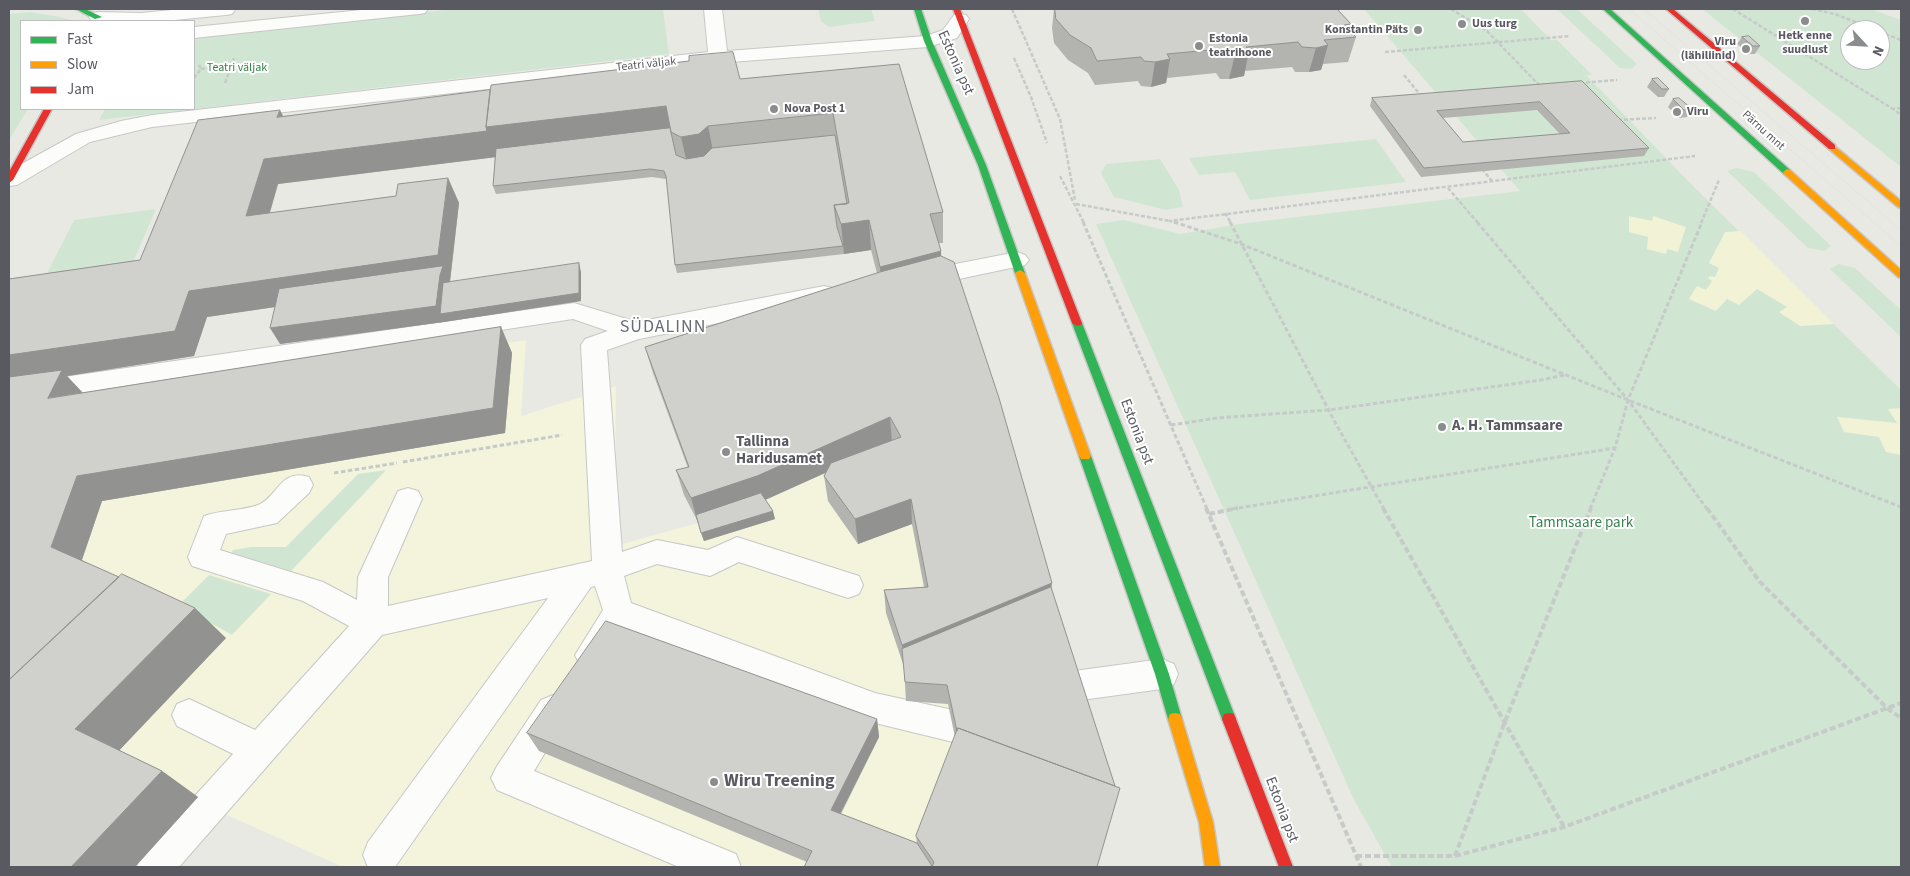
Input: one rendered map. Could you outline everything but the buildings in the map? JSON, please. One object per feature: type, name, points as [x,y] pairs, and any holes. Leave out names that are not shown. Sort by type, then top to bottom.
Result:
[{"type":"main road","points":[[79,9],[100,17]]},
{"type":"main road","name":"Estonia pst","points":[[917,9],[928,41],[968,130],[1016,260],[1162,674],[1206,822],[1213,867]]},
{"type":"main road","name":"Pärnu mnt","points":[[1606,9],[1901,274]]},
{"type":"main road","points":[[1669,9],[1901,205]]},
{"type":"main road","name":"Estonia pst","points":[[958,14],[1286,867]]},
{"type":"main road","points":[[9,180],[47,110]]},
{"type":"lane","points":[[100,17],[141,18],[240,9]]},
{"type":"lane","points":[[195,33],[419,9]]},
{"type":"lane","points":[[713,9],[718,57]]},
{"type":"lane","name":"Teatri väljak","points":[[9,180],[83,138],[121,127],[181,118],[718,57],[928,41],[950,34],[958,14]]},
{"type":"lane","points":[[940,275],[1016,260]]},
{"type":"lane","points":[[381,855],[594,573],[600,428],[594,345],[636,331],[850,289]]},
{"type":"lane","points":[[9,395],[574,311],[636,331]]},
{"type":"lane","points":[[299,485],[267,515],[214,524],[203,557],[312,591],[372,623]]},
{"type":"lane","points":[[372,623],[373,577],[408,499]]},
{"type":"lane","points":[[155,867],[372,623],[594,573],[657,552],[710,563],[737,550],[848,585]]},
{"type":"lane","points":[[594,573],[610,586],[619,612]]},
{"type":"lane","points":[[619,612],[509,778],[723,867]]},
{"type":"lane","points":[[619,612],[875,708],[953,726]]},
{"type":"lane","points":[[1074,686],[1162,674]]},
{"type":"lane","points":[[189,715],[258,749]]},
{"type":"path","points":[[1012,9],[1060,119],[1075,204]]},
{"type":"path","points":[[1451,9],[1487,31],[1541,87],[1531,88]]},
{"type":"path","points":[[1733,9],[1901,114]]},
{"type":"path","points":[[1812,9],[1835,14]]},
{"type":"path","points":[[1822,9],[1850,20]]},
{"type":"path","points":[[1385,52],[1570,36]]},
{"type":"path","points":[[222,91],[237,52]]},
{"type":"path","points":[[1012,53],[1046,138],[1047,149]]},
{"type":"path","points":[[195,63],[201,66],[201,69]]},
{"type":"path","points":[[195,77],[201,69],[231,66]]},
{"type":"path","points":[[1404,75],[1423,97],[1430,96]]},
{"type":"path","points":[[1579,83],[1617,80]]},
{"type":"path","points":[[1893,109],[1901,108]]},
{"type":"path","points":[[1610,120],[1656,118]]},
{"type":"path","points":[[1170,222],[1225,213],[1448,188],[1695,156]]},
{"type":"path","points":[[1481,168],[1492,182]]},
{"type":"path","points":[[1058,172],[1075,204],[1361,867]]},
{"type":"path","points":[[1455,856],[1504,724],[1615,448],[1628,400],[1719,180]]},
{"type":"path","points":[[1448,188],[1628,400],[1760,582],[1887,708],[1901,718]]},
{"type":"path","points":[[1075,204],[1170,222],[1241,244],[1628,400],[1901,507]]},
{"type":"path","points":[[1225,213],[1329,410],[1504,724],[1564,827]]},
{"type":"path","points":[[1171,425],[1217,418],[1329,410],[1541,380],[1565,374]]},
{"type":"path","points":[[299,485],[307,478],[504,446],[600,428]]},
{"type":"path","points":[[1209,514],[1615,448]]},
{"type":"path","points":[[1356,856],[1455,856],[1564,827],[1901,703]]},
{"type":"shaded area","points":[[526,340],[521,416],[616,386],[615,546],[698,523],[704,541],[775,519],[763,501],[892,443],[1049,607],[1113,812],[1097,867],[343,867],[207,806],[154,867],[9,867],[9,402],[136,399]]},
{"type":"green space","name":"Teatri väljak","points":[[454,9],[663,9],[669,54],[195,109],[195,37]]},
{"type":"green space","points":[[818,9],[871,9],[875,21],[829,27],[821,21]]},
{"type":"green space","name":"Tammsaare park","points":[[1364,9],[1521,9],[1551,40],[1557,40],[1592,75],[1586,75],[1692,185],[1901,390],[1901,867],[1392,867],[1354,800],[1096,224],[1124,220],[1180,234],[1246,223],[1520,191]]},
{"type":"green space","points":[[1557,9],[1577,9],[1637,64],[1631,69],[1620,68]]},
{"type":"green space","points":[[1702,9],[1871,9],[1901,20],[1901,167]]},
{"type":"green space","points":[[30,12],[70,20],[20,20],[20,110],[27,110],[9,140],[9,14]]},
{"type":"green space","name":"Teatri väljak","points":[[104,110],[185,110],[99,120]]},
{"type":"green space","points":[[1376,139],[1406,182],[1250,200],[1235,172],[1199,175],[1189,158]]},
{"type":"green space","points":[[1160,159],[1179,190],[1183,207],[1166,210],[1114,197],[1101,173],[1106,164]]},
{"type":"green space","points":[[1736,168],[1754,172],[1831,246],[1825,251],[1808,248],[1727,171]]},
{"type":"green space","points":[[156,209],[127,276],[40,287],[74,220]]},
{"type":"green space","points":[[1839,264],[1855,268],[1901,310],[1901,337],[1830,269]]},
{"type":"green space","points":[[386,470],[291,571],[231,553],[233,550],[251,547],[286,547],[358,474]]},
{"type":"green space","points":[[209,575],[271,594],[232,635],[179,605]]},
{"type":"sand","points":[[1629,216],[1652,221],[1653,216],[1686,227],[1678,252],[1667,249],[1666,254],[1647,249],[1648,237],[1629,232]]},
{"type":"sand","points":[[1741,231],[1834,324],[1800,326],[1779,312],[1787,307],[1757,289],[1739,305],[1727,299],[1716,311],[1689,299],[1697,286],[1706,290],[1712,281],[1708,278],[1710,276],[1715,277],[1719,268],[1709,263],[1725,232]]},
{"type":"sand","points":[[1901,408],[1901,455],[1886,452],[1879,437],[1844,432],[1837,417],[1897,423],[1888,409]]},
{"type":"tram line","points":[[1629,9],[1901,246]]},
{"type":"tram line","points":[[1644,9],[1901,230]]},
{"type":"traffic: fast","points":[[79,9],[98,17]]},
{"type":"traffic: fast","points":[[917,9],[928,41],[982,165],[1020,273]]},
{"type":"traffic: fast","points":[[1606,9],[1787,172]]},
{"type":"traffic: fast","points":[[1077,323],[1229,719]]},
{"type":"traffic: fast","points":[[1085,456],[1162,674],[1175,719]]},
{"type":"traffic: slow","points":[[1832,147],[1901,205]]},
{"type":"traffic: slow","points":[[1787,172],[1901,275]]},
{"type":"traffic: slow","points":[[1020,273],[1085,456]]},
{"type":"traffic: slow","points":[[1175,719],[1206,822],[1213,867]]},
{"type":"traffic: jam","points":[[956,9],[1077,323]]},
{"type":"traffic: jam","points":[[1669,9],[1832,147]]},
{"type":"traffic: jam","points":[[9,180],[47,110]]},
{"type":"traffic: jam","points":[[1229,719],[1286,867]]},
{"type":"place","name":"Hetk enne suudlust","points":[[1805,21]]},
{"type":"place","name":"Uus turg","points":[[1462,24]]},
{"type":"place","name":"Konstantin Päts","points":[[1418,30]]},
{"type":"place","name":"Estonia teatrihoone","points":[[1199,46]]},
{"type":"place","name":"Viru (lähiliinid)","points":[[1746,49]]},
{"type":"place","name":"Nova Post 1","points":[[774,109]]},
{"type":"place","name":"Viru","points":[[1677,112]]},
{"type":"place","name":"A. H. Tammsaare","points":[[1442,427]]},
{"type":"place","name":"Tallinna Haridusamet","points":[[726,452]]},
{"type":"place","name":"Wiru Treening","points":[[714,782]]},
{"type":"district","name":"SÜDALINN","points":[[663,328]]}]
